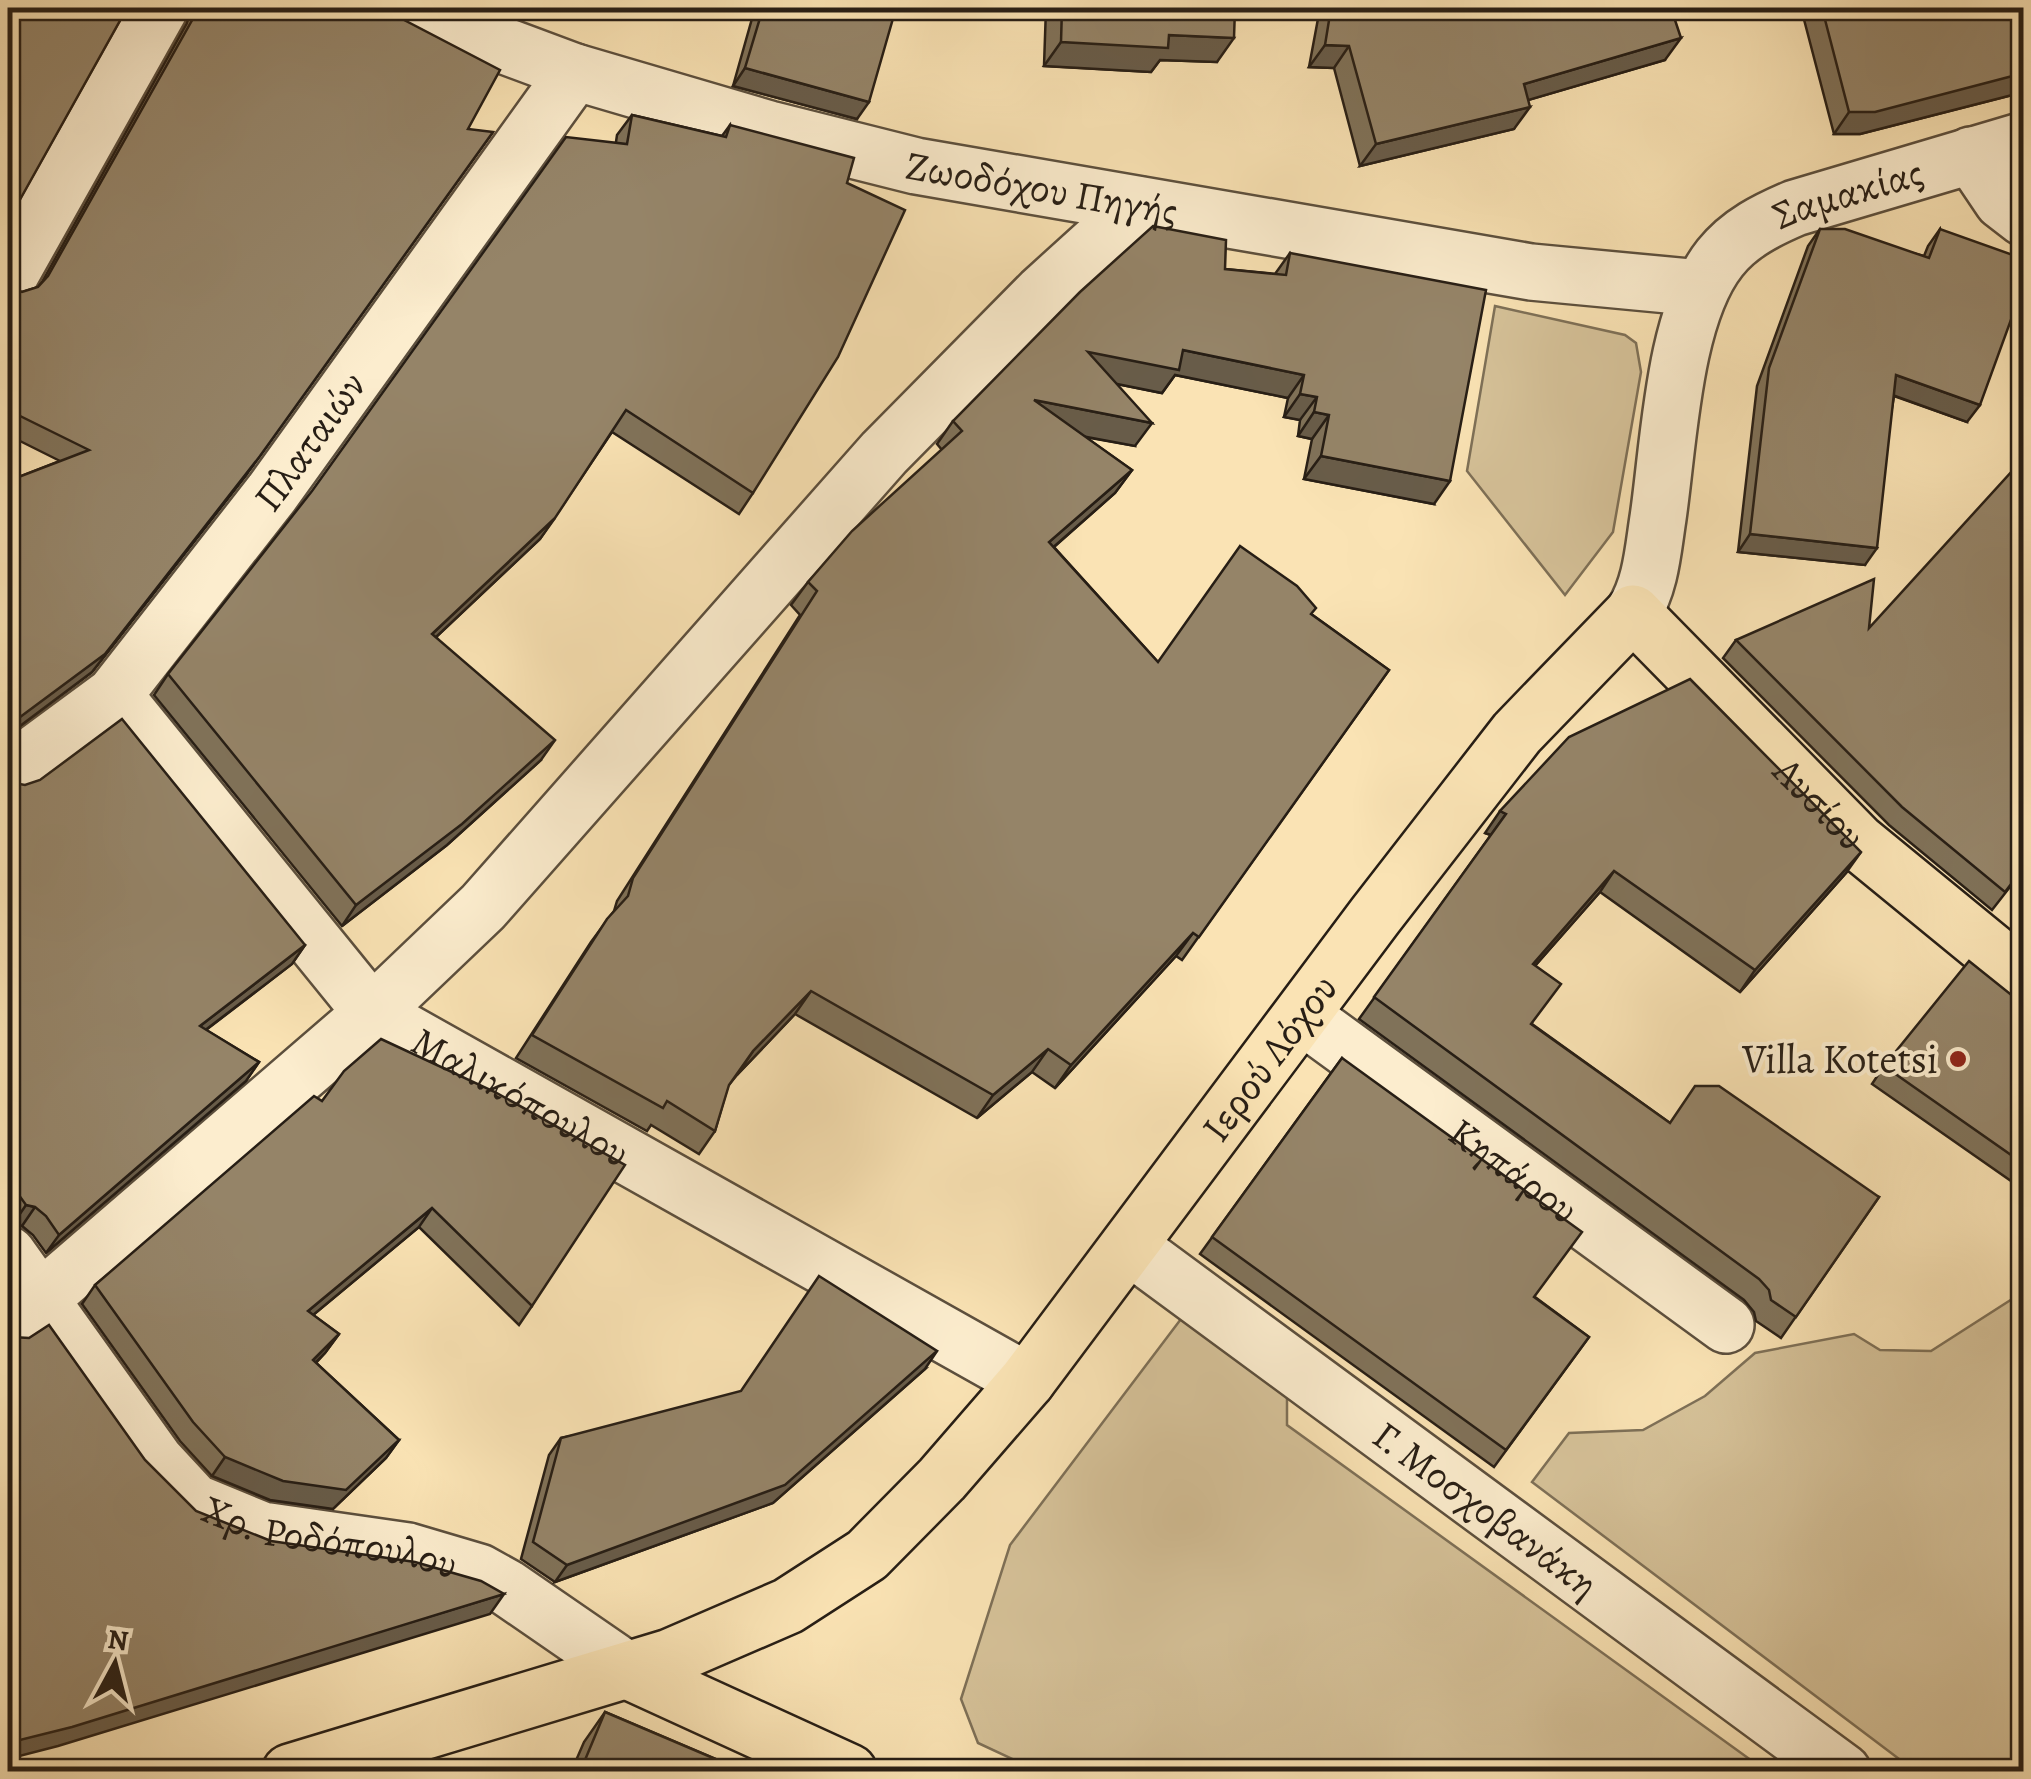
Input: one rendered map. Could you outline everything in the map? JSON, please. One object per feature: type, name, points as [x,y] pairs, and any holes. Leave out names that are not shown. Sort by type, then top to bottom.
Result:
[{"type":"main road","name":"Λυσίου","points":[[1633,614],[1858,842],[2024,978]]},
{"type":"main road","name":"Ιερού Λόχου","points":[[290,1772],[628,1671],[700,1645],[788,1606],[867,1555],[942,1479],[1027,1381],[1517,733],[1633,614]]},
{"type":"main road","points":[[628,1671],[849,1772]]},
{"type":"street","points":[[8,279],[160,8]]},
{"type":"street","name":"Ζωοδόχου Πηγής","points":[[403,8],[575,72],[768,130],[916,166],[1531,272],[1700,288]]},
{"type":"street","name":"Πλαταιών","points":[[8,773],[114,695],[272,493],[575,72]]},
{"type":"street","name":"Σαμακίας","points":[[1700,288],[1731,246],[1766,220],[2024,140]]},
{"type":"street","points":[[1971,154],[2002,201],[2024,218]]},
{"type":"street","points":[[23,1314],[372,1013],[483,907],[884,453],[1042,293],[1139,204]]},
{"type":"street","name":"Ιερού Λόχου","points":[[1633,614],[1648,578],[1682,354],[1700,288]]},
{"type":"street","name":"Μαλικόπουλου","points":[[114,695],[372,1013],[1027,1381]]},
{"type":"street","name":"Κηπάρου","points":[[1302,1016],[1726,1325]]},
{"type":"street","name":"Γ. Μοσχοβανάκη","points":[[1130,1247],[1843,1772]]},
{"type":"street","name":"Χρ. Ροδόπουλου","points":[[8,1254],[23,1314],[194,1502],[262,1530],[408,1552],[478,1572],[628,1671]]},
{"type":"shaded area","points":[[1495,306],[1625,335],[1636,343],[1641,372],[1613,532],[1565,595],[1467,471]]},
{"type":"shaded area","points":[[2024,1294],[2023,1771],[1915,1771],[1532,1482],[1569,1433],[1643,1430],[1705,1396],[1755,1353],[1854,1334],[1880,1350],[1931,1351]]},
{"type":"shaded area","points":[[1184,1315],[1287,1394],[1287,1425],[1766,1771],[1038,1771],[978,1743],[961,1699],[1010,1545]]},
{"type":"building","points":[[8,8],[127,8],[8,221]]},
{"type":"building","points":[[199,8],[381,8],[500,70],[468,129],[493,132],[260,456],[105,654],[8,726],[8,481],[89,450],[8,410],[8,288],[22,292],[38,287],[48,276]]},
{"type":"building","points":[[763,8],[896,8],[869,102],[745,68]]},
{"type":"building","points":[[1062,8],[1235,8],[1234,38],[1169,35],[1168,48],[1061,42]]},
{"type":"building","points":[[1331,8],[1671,8],[1681,38],[1524,84],[1530,107],[1376,144],[1349,46],[1325,45]]},
{"type":"building","points":[[1822,8],[2024,8],[2024,73],[1875,112],[1849,112]]},
{"type":"building","points":[[632,115],[726,137],[730,125],[854,158],[847,183],[905,210],[838,357],[753,493],[626,410],[555,518],[432,634],[555,740],[462,824],[356,905],[168,674],[312,491],[566,137],[627,144]]},
{"type":"building","points":[[1153,226],[1226,240],[1225,269],[1286,275],[1290,253],[1486,290],[1450,481],[1321,456],[1329,415],[1314,412],[1317,397],[1300,394],[1304,375],[1183,350],[1179,370],[1088,352],[1152,423],[1034,400],[1132,470],[1049,542],[1158,662],[1240,546],[1297,586],[1316,608],[1311,614],[1389,670],[1199,937],[1193,933],[1071,1065],[1048,1049],[993,1095],[811,991],[753,1051],[729,1085],[715,1131],[667,1101],[663,1108],[532,1035],[607,919],[628,896],[633,878],[817,591],[808,582],[852,531],[962,431],[953,421],[1080,292]]},
{"type":"building","points":[[1820,229],[1845,229],[1929,258],[1940,229],[2024,259],[2024,284],[1980,405],[1896,375],[1877,548],[1750,534],[1769,368]]},
{"type":"building","points":[[2024,458],[2024,867],[2005,892],[1902,807],[1736,640],[1874,579],[1869,628]]},
{"type":"building","points":[[1690,679],[1861,852],[1755,970],[1614,871],[1533,964],[1561,984],[1531,1024],[1670,1123],[1695,1086],[1719,1086],[1879,1197],[1796,1317],[1771,1300],[1769,1290],[1759,1279],[1374,997],[1506,814],[1500,811],[1569,737]]},
{"type":"building","points":[[122,719],[305,945],[200,1026],[259,1062],[59,1235],[46,1216],[26,1205],[8,1180],[8,782],[25,785],[40,780]]},
{"type":"building","name":"Villa Kotetsi","points":[[1969,961],[2024,1005],[2024,1164],[1884,1066]]},
{"type":"building","points":[[381,1039],[495,1092],[625,1165],[532,1306],[432,1208],[308,1311],[339,1334],[313,1360],[399,1440],[346,1490],[283,1481],[225,1457],[193,1422],[95,1285],[314,1096],[322,1101],[344,1071]]},
{"type":"building","points":[[1342,1058],[1582,1232],[1534,1297],[1589,1337],[1506,1450],[1212,1237]]},
{"type":"building","points":[[819,1276],[937,1351],[785,1485],[567,1565],[533,1542],[561,1438],[741,1391]]},
{"type":"building","points":[[49,1325],[145,1460],[196,1511],[271,1541],[415,1562],[481,1581],[504,1594],[72,1727],[8,1743],[8,1334],[29,1338]]},
{"type":"building","points":[[605,1712],[746,1772],[580,1772]]},
{"type":"place","name":"Villa Kotetsi","points":[[1958,1059]]}]
